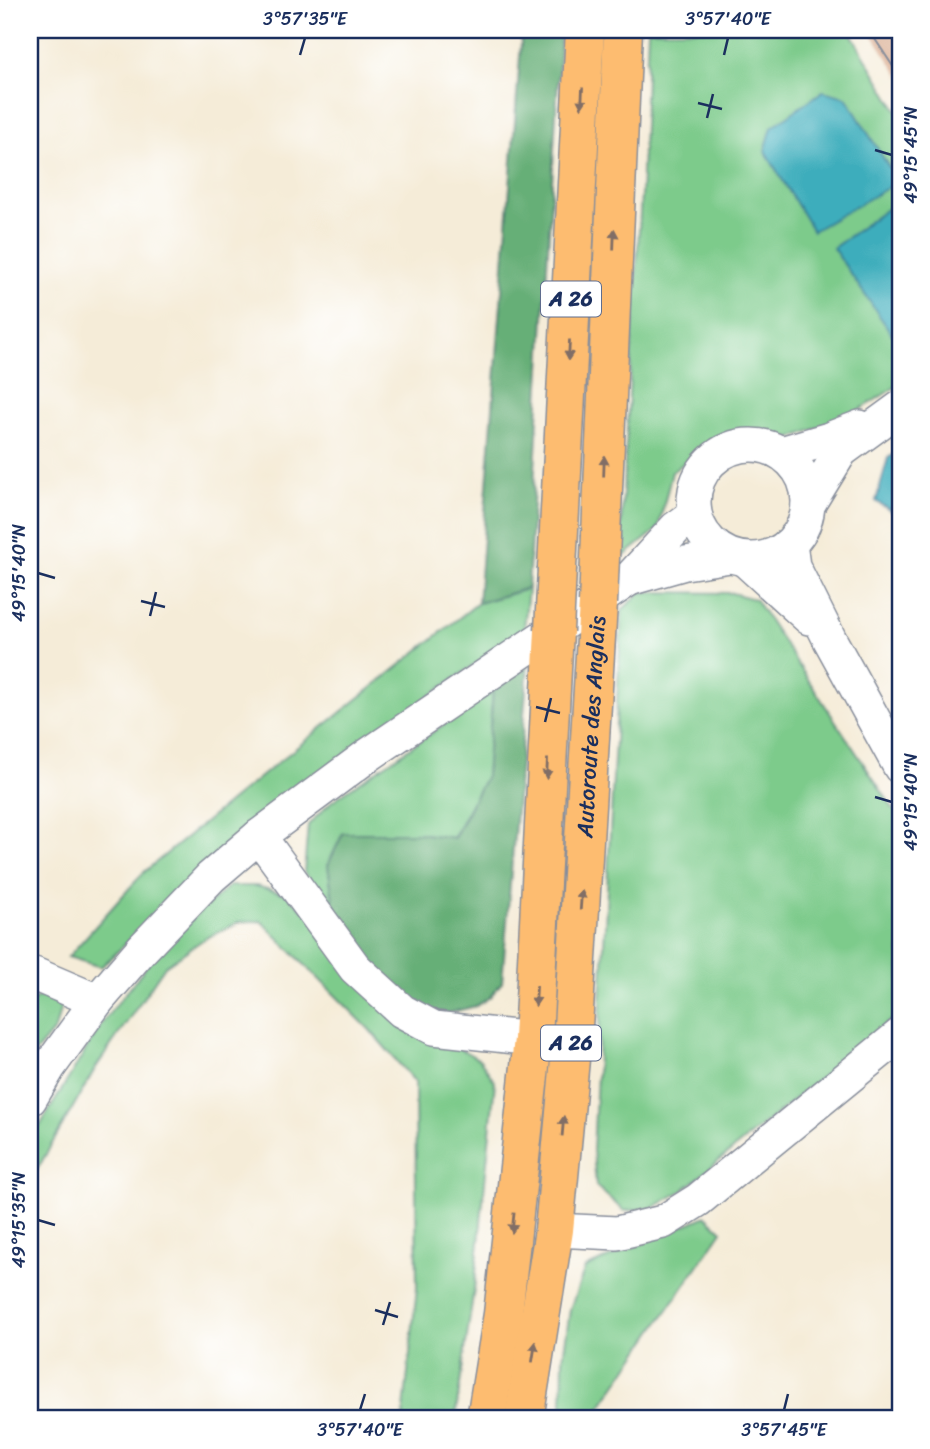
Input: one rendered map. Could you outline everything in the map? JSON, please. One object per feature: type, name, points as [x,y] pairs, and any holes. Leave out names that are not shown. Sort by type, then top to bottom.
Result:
[{"type":"highway","name":"Autoroute des Anglais","points":[[486,1419],[503,1314],[534,1039],[585,30]]},
{"type":"highway","name":"Autoroute des Anglais","points":[[524,1419],[554,1230],[573,1027],[596,664],[623,30]]},
{"type":"street","points":[[781,453],[829,439],[896,411]]},
{"type":"street","points":[[808,505],[841,451],[896,411]]},
{"type":"street","points":[[629,579],[685,564],[737,557],[760,558],[776,553],[790,544],[805,519],[807,490],[802,475],[793,462],[781,453],[763,446],[743,444],[725,450],[709,461],[698,477],[693,496],[694,515],[702,532],[714,546],[737,557],[779,589],[830,640]]},
{"type":"street","points":[[30,1099],[49,1067],[97,1000],[173,915],[258,836],[367,756],[629,579],[676,528],[694,515]]},
{"type":"street","points":[[790,544],[793,566],[830,640],[900,767]]},
{"type":"street","points":[[258,836],[355,968],[402,1011],[434,1028],[534,1039]]},
{"type":"street","points":[[30,976],[34,974],[97,1000]]},
{"type":"street","points":[[554,1230],[617,1233],[663,1222],[698,1200],[900,1035]]},
{"type":"green space","points":[[522,30],[561,30],[528,588],[478,603]]},
{"type":"green space","points":[[648,30],[849,30],[900,115],[900,384],[853,414],[792,438],[770,439],[737,432],[718,437],[672,472],[658,529],[619,560],[641,196]]},
{"type":"green space","points":[[528,589],[524,630],[266,811],[101,967],[68,957],[143,873],[276,764],[478,603]]},
{"type":"green space","points":[[641,592],[732,593],[755,599],[900,819],[900,1013],[682,1191],[652,1208],[624,1211],[596,1186],[593,1150],[622,610]]},
{"type":"green space","points":[[528,666],[502,982],[490,997],[476,1006],[449,1013],[424,1011],[380,983],[336,920],[328,865],[343,833],[418,833],[454,838],[486,776],[493,691]]},
{"type":"green space","points":[[493,691],[486,776],[453,838],[418,833],[343,833],[328,865],[336,920],[304,872],[308,825],[332,801]]},
{"type":"green space","points":[[229,886],[256,886],[286,894],[452,1044],[480,1060],[495,1082],[475,1282],[455,1419],[403,1419],[417,1287],[415,1082],[369,1029],[261,921],[239,922],[204,939],[165,966],[95,1069],[30,1182],[30,1142],[102,1023],[163,945]]},
{"type":"green space","points":[[41,996],[61,1006],[55,1029],[30,1059],[30,1002]]},
{"type":"green space","points":[[706,1216],[722,1231],[592,1419],[562,1419],[563,1359],[570,1309],[585,1268]]},
{"type":"water","points":[[823,91],[846,97],[898,182],[813,231],[765,151],[772,127]]},
{"type":"water","points":[[898,201],[900,205],[900,346],[833,248]]},
{"type":"water","points":[[900,451],[900,517],[876,501],[888,458]]},
{"type":"building","points":[[869,30],[900,30],[900,77]]}]
